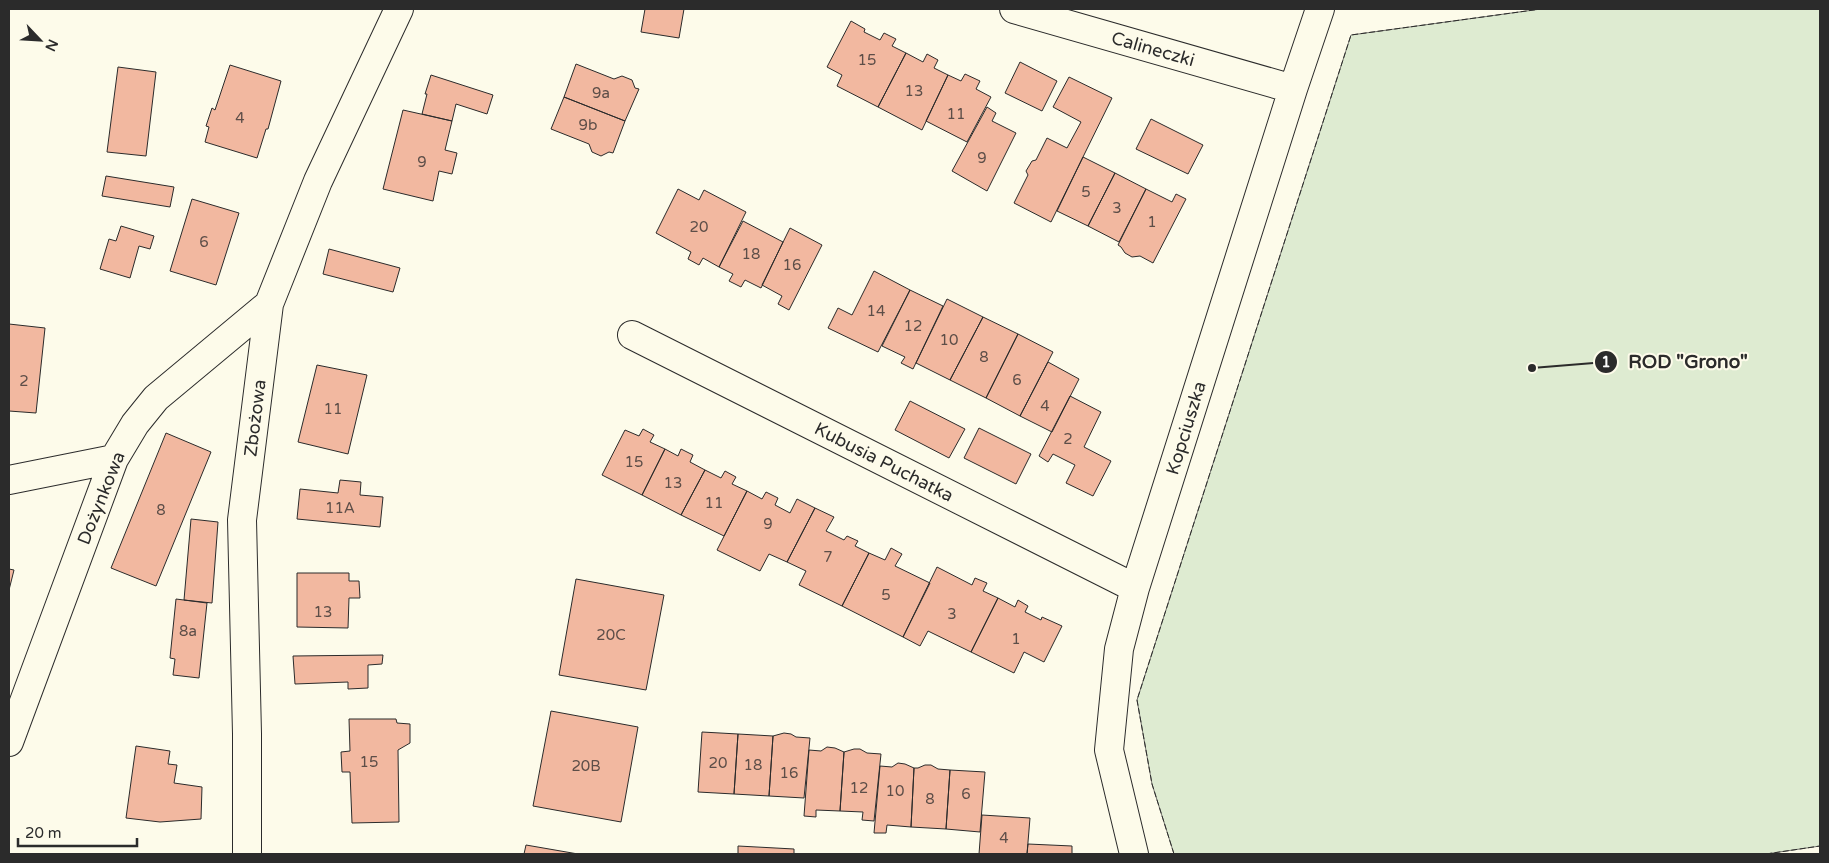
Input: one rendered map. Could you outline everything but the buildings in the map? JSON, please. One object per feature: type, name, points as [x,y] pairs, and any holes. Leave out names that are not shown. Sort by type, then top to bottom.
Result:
[{"type":"street","name":"Zbożowa","points":[[247,854],[247,734],[242,520],[269,304],[318,181],[399,9]]},
{"type":"street","name":"Calineczki","points":[[1014,9],[1293,89]]},
{"type":"street","name":"Kopciuszka","points":[[1134,854],[1109,750],[1118,649],[1135,588],[1320,9]]},
{"type":"street","name":"Dożynkowa","points":[[9,742],[114,459],[135,424],[156,398],[269,304]]},
{"type":"street","name":"Kubusia Puchatka","points":[[632,335],[1135,588]]},
{"type":"street","points":[[9,480],[114,459]]},
{"type":"green space","points":[[1541,9],[1820,9],[1820,846],[1766,854],[1174,854],[1152,784],[1137,700],[1351,35]]},
{"type":"fence","points":[[1174,854],[1152,784],[1137,700],[1351,35],[1541,9]]},
{"type":"fence","points":[[1766,854],[1820,846]]},
{"type":"place","name":"ROD \"Grono\"","points":[[1532,368]]}]
